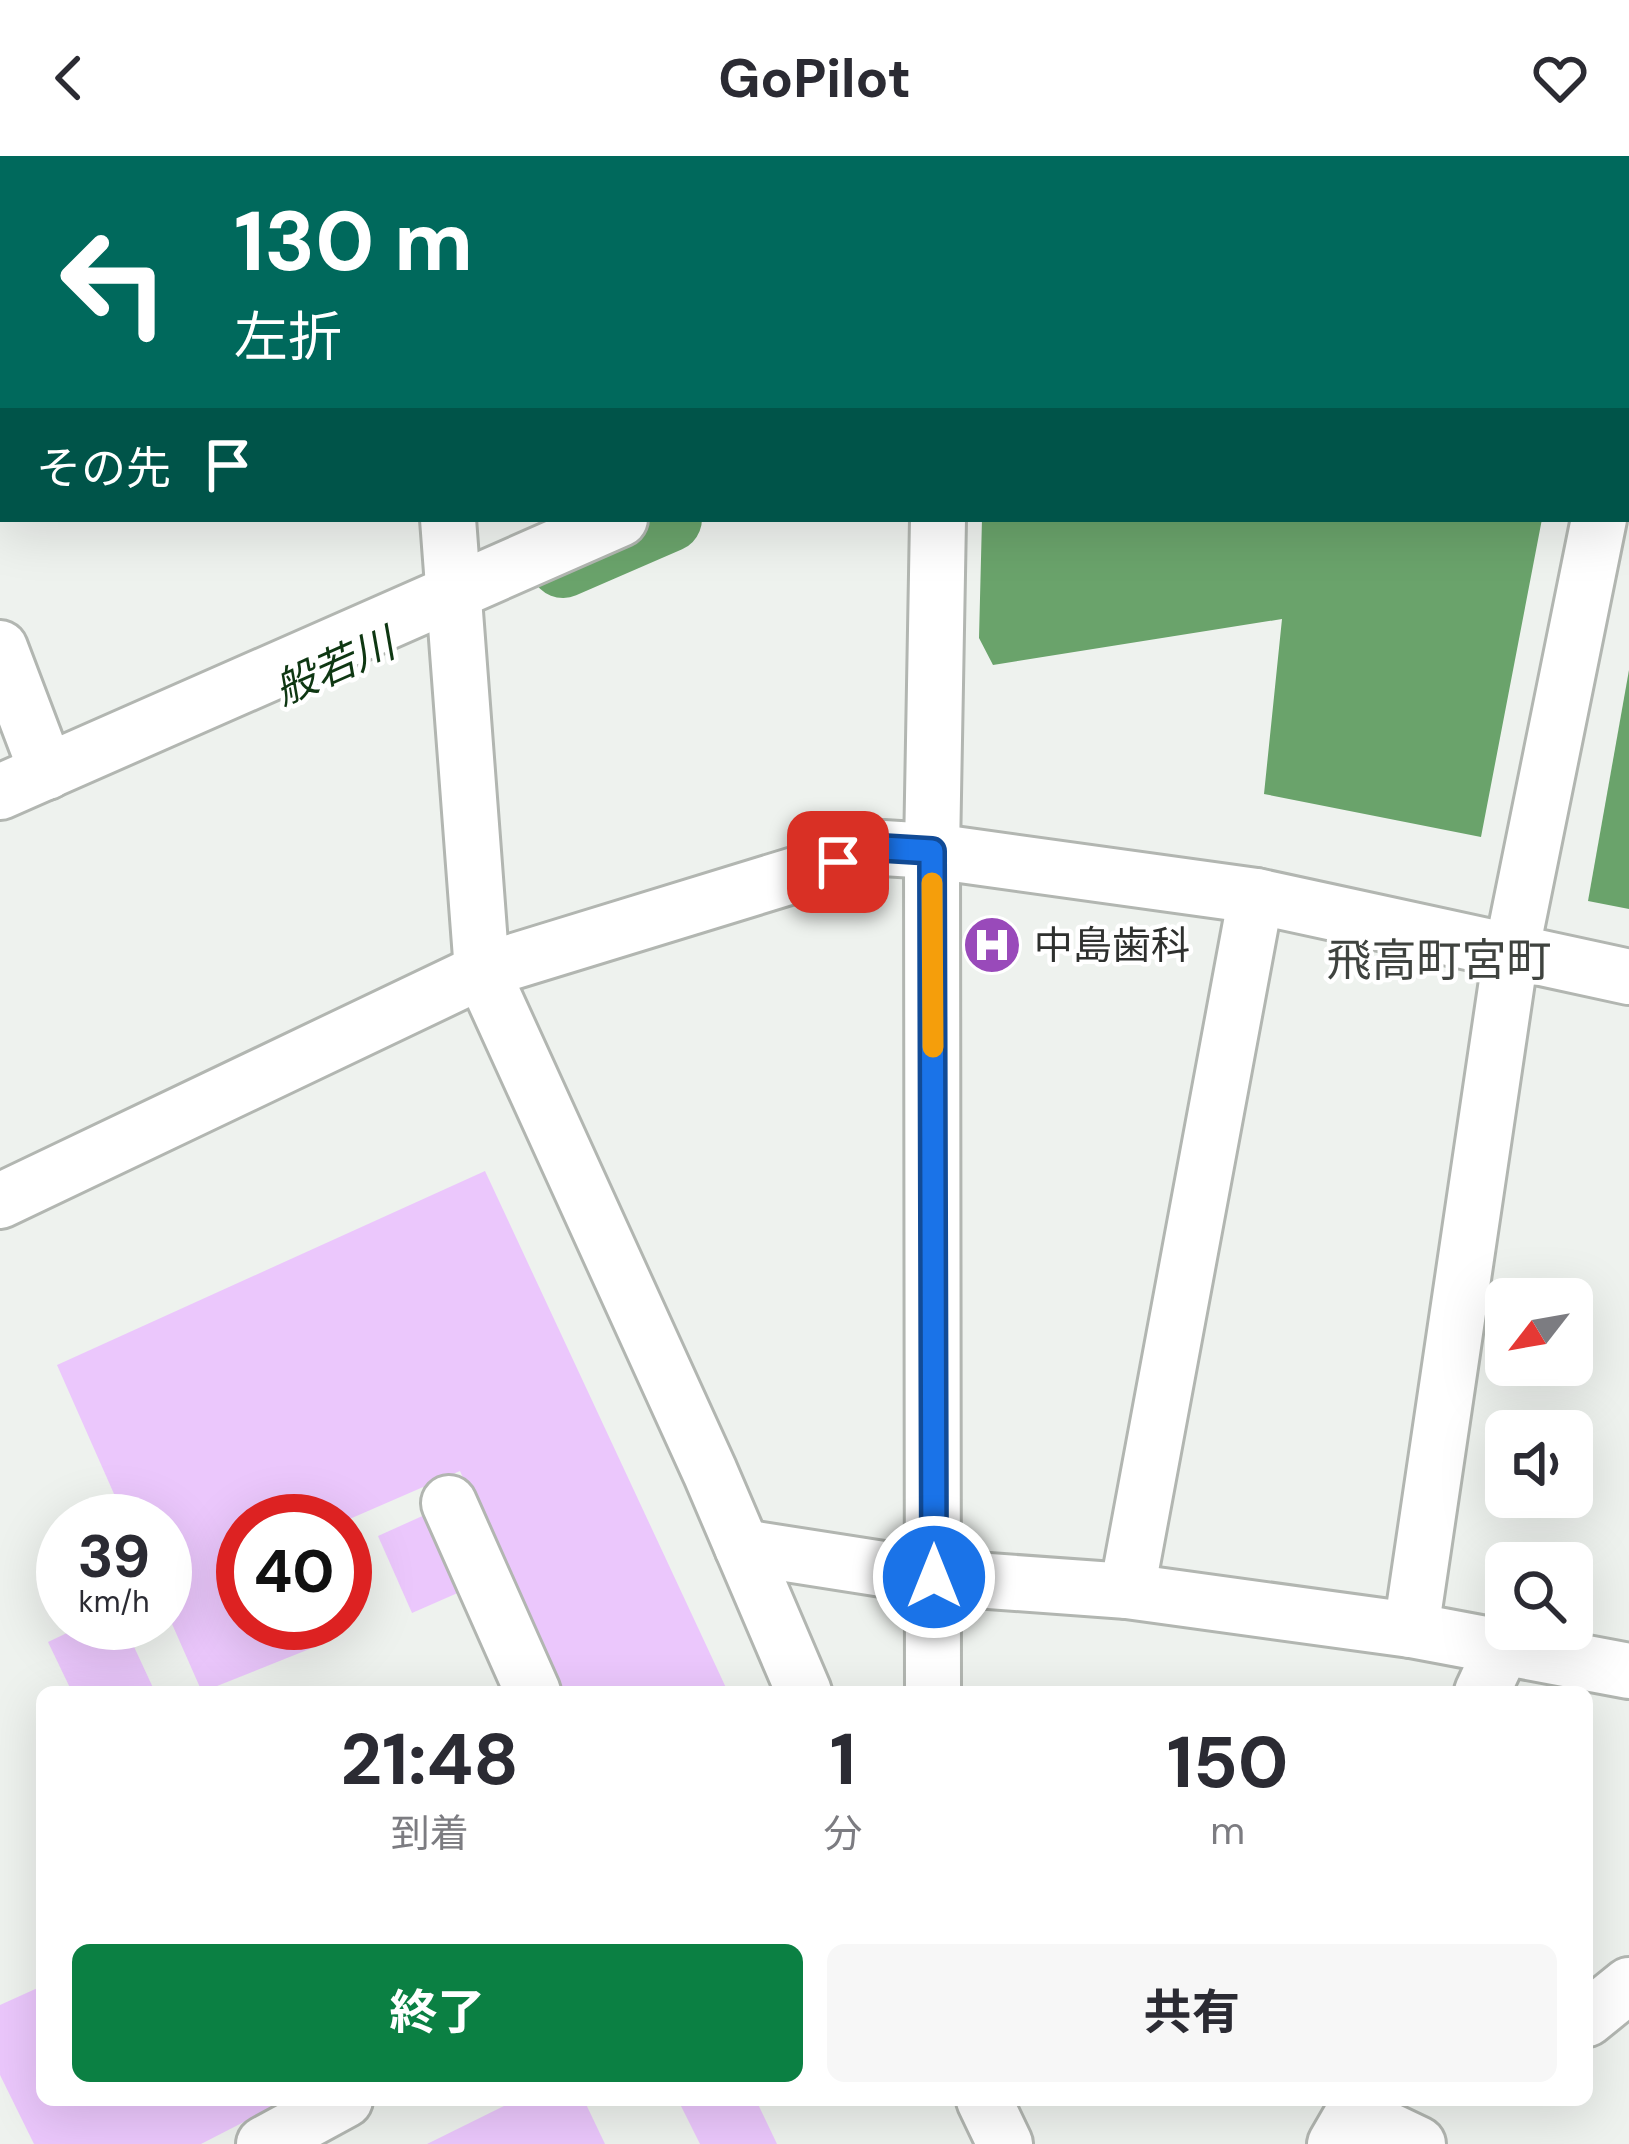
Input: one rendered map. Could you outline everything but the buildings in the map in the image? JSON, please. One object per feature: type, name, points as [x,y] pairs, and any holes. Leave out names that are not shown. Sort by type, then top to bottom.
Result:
[{"type":"street","points":[[448,522],[482,971],[801,1686]]},
{"type":"street","points":[[0,648],[24,782],[613,522]]},
{"type":"street","points":[[933,1686],[932,851],[938,522]]},
{"type":"street","points":[[1411,1630],[1511,954],[1598,522]]},
{"type":"street","points":[[0,1202],[482,971],[883,848],[1256,896],[1629,977]]},
{"type":"street","points":[[1127,1591],[1256,896]]},
{"type":"street","points":[[448,1503],[530,1686]]},
{"type":"street","points":[[742,1547],[934,1577],[1127,1591],[1411,1630],[1492,1670],[1629,1671]]},
{"type":"street","points":[[1593,2014],[1629,1985]]},
{"type":"street","points":[[264,2144],[334,2106]]},
{"type":"street","points":[[987,2106],[1005,2144]]},
{"type":"street","points":[[1335,2144],[1353,2113],[1418,2144]]},
{"type":"shaded area","points":[[982,522],[1541,522],[1481,837],[1264,794],[1282,619],[993,665],[979,638]]},
{"type":"shaded area","points":[[1629,670],[1629,909],[1588,901]]},
{"type":"waterway","name":"般若川","points":[[563,565],[662,522]]},
{"type":"slow traffic","points":[[932,883],[933,1047]]},
{"type":"place","name":"中島歯科","points":[[992,945]]},
{"type":"district","name":"飛高町宮町","points":[[1439,960]]},
{"type":"route","points":[[838,862],[883,848],[932,851],[934,1577]]}]
